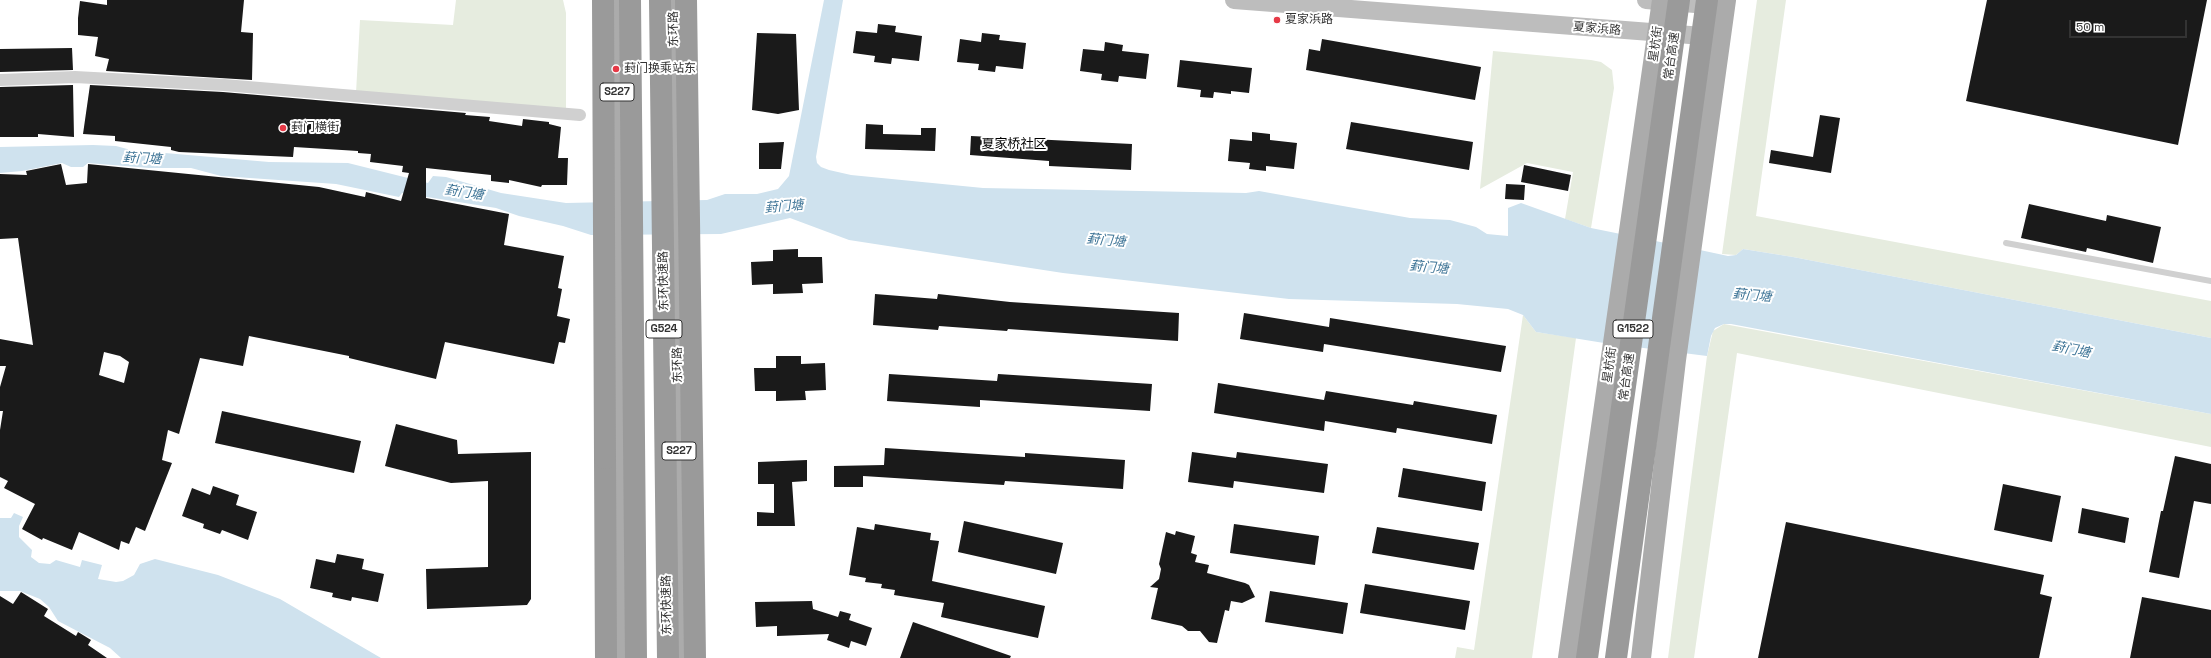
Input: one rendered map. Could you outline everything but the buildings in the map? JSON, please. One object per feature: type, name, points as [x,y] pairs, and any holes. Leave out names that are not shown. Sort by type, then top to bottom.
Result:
[{"type":"highway","points":[[603,0],[606,658]]},
{"type":"highway","name":"G524","points":[[630,0],[636,658]]},
{"type":"highway","name":"东环快速路","points":[[660,0],[668,658]]},
{"type":"highway","points":[[686,0],[695,658]]},
{"type":"highway","name":"常台高速","points":[[1587,658],[1662,0]]},
{"type":"highway","name":"G1522","points":[[1616,658],[1719,2]]},
{"type":"main road","name":"S227","points":[[615,0],[619,251],[621,658]]},
{"type":"main road","name":"东环路","points":[[674,0],[681,658]]},
{"type":"main road","name":"夏家浜路","points":[[1234,0],[1296,2],[1658,34],[1721,37]]},
{"type":"main road","points":[[1640,658],[1676,360],[1721,37],[1719,2],[1662,0]]},
{"type":"main road","name":"星杭街","points":[[1568,658],[1612,357],[1629,221],[1662,0]]},
{"type":"street","points":[[0,80],[75,77],[216,85],[580,115]]},
{"type":"lane","points":[[2006,243],[2211,281]]},
{"type":"shaded area","points":[[456,0],[563,0],[566,13],[566,111],[356,93],[360,20],[453,25]]},
{"type":"shaded area","points":[[1757,0],[1786,0],[1756,216],[2211,301],[2211,338],[1793,257],[1743,249],[1736,255],[1722,254]]},
{"type":"shaded area","points":[[1493,51],[1591,60],[1601,62],[1612,70],[1614,88],[1591,228],[1565,219],[1573,172],[1527,163],[1480,189]]},
{"type":"shaded area","points":[[1523,315],[1536,332],[1576,338],[1532,658],[1455,658],[1457,647],[1474,650]]},
{"type":"shaded area","points":[[1724,324],[2211,414],[2211,447],[1737,353],[1694,658],[1668,658],[1707,356],[1713,331]]},
{"type":"water","name":"葑门塘","points":[[824,0],[843,0],[816,157],[817,163],[821,167],[829,170],[851,175],[983,188],[1246,193],[1259,191],[1410,218],[1450,220],[1476,227],[1487,234],[1508,236],[1508,208],[1521,203],[1591,228],[1728,256],[1736,255],[1743,249],[1793,257],[2211,338],[2211,414],[1731,324],[1724,324],[1715,328],[1711,336],[1707,356],[1604,343],[1536,332],[1523,315],[1508,309],[1457,304],[1289,299],[1063,273],[849,240],[790,218],[721,234],[591,235],[563,226],[519,216],[496,208],[402,193],[399,197],[336,184],[221,176],[191,168],[149,168],[88,163],[83,167],[71,167],[62,163],[22,171],[0,173],[0,147],[93,145],[116,146],[142,153],[165,153],[269,162],[348,163],[428,183],[433,176],[446,177],[501,193],[566,203],[707,200],[725,194],[757,194],[778,189],[789,176]]},
{"type":"water","points":[[14,513],[23,517],[19,526],[19,537],[32,550],[31,557],[39,563],[50,564],[56,560],[80,567],[82,560],[102,565],[98,579],[116,582],[123,581],[134,575],[140,564],[155,559],[218,575],[280,599],[381,658],[121,658],[110,648],[58,621],[49,607],[40,599],[20,591],[0,591],[0,518],[11,518]]},
{"type":"place","name":"夏家浜路","points":[[1277,20]]},
{"type":"place","name":"葑门换乘站东","points":[[616,69]]},
{"type":"place","name":"葑门横街","points":[[283,128]]},
{"type":"district","name":"夏家桥社区","points":[[1014,144]]}]
